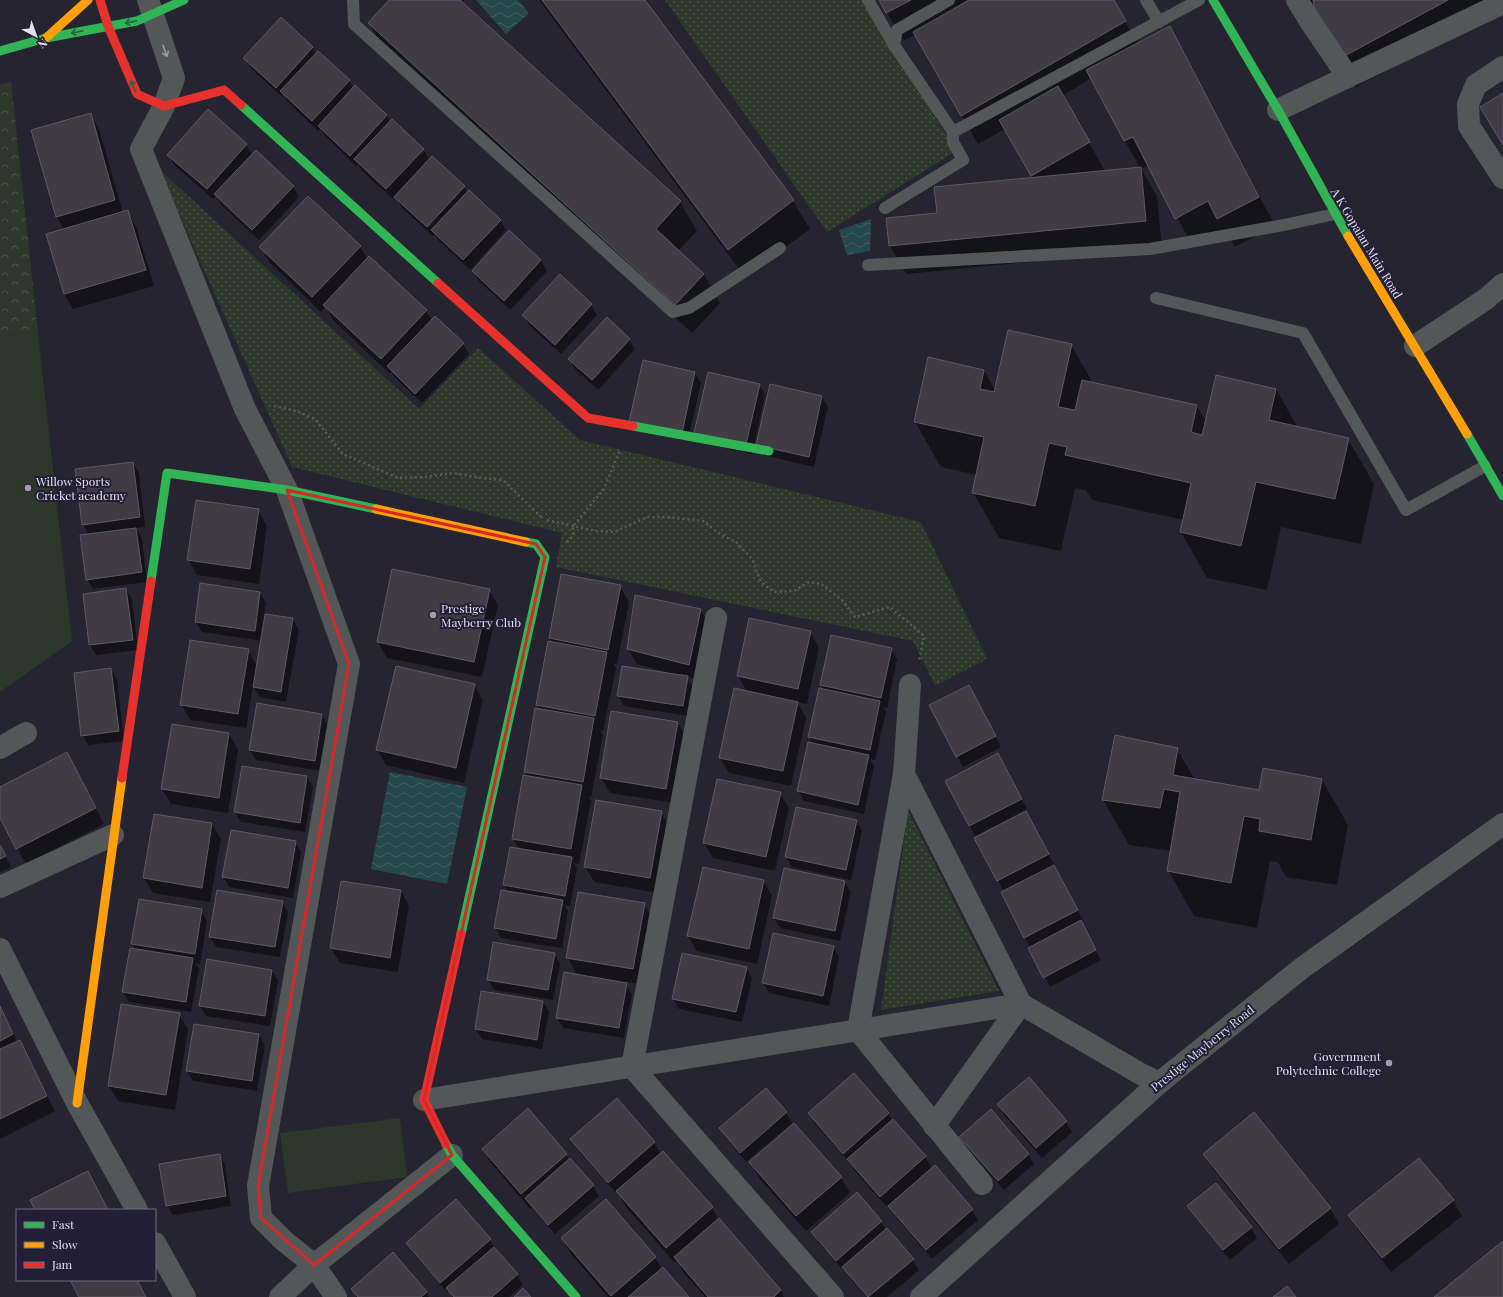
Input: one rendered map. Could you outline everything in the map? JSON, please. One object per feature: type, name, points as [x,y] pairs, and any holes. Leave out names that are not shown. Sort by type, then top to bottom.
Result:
[{"type":"street","points":[[46,38],[88,0]]},
{"type":"street","points":[[100,0],[108,26],[137,94],[164,106],[224,90],[588,418],[769,451]]},
{"type":"street","points":[[0,51],[46,38],[137,21],[150,7],[184,0]]},
{"type":"street","points":[[1298,0],[1310,21],[1348,77]]},
{"type":"street","name":"A K Gopalan Main Road","points":[[1213,1],[1278,110],[1335,214],[1503,496]]},
{"type":"street","points":[[1278,110],[1503,3]]},
{"type":"street","points":[[150,7],[174,78],[164,106],[141,149],[245,409],[287,490],[348,664],[258,1186],[260,1218],[314,1266],[336,1297]]},
{"type":"street","points":[[1503,67],[1476,84],[1468,104],[1469,126],[1503,178]]},
{"type":"street","points":[[1415,346],[1486,299],[1503,284]]},
{"type":"street","points":[[77,1103],[113,835],[167,473],[287,490],[536,544],[545,557],[424,1100],[452,1155],[576,1297]]},
{"type":"street","points":[[632,1067],[716,618]]},
{"type":"street","points":[[910,686],[904,774],[858,1030],[982,1184]]},
{"type":"street","points":[[0,748],[26,733]]},
{"type":"street","points":[[904,774],[1021,1004],[1139,1073],[1159,1083]]},
{"type":"street","name":"Prestige Mayberry Road","points":[[921,1297],[1159,1083],[1302,968],[1503,824]]},
{"type":"street","points":[[0,887],[113,835]]},
{"type":"street","points":[[0,949],[77,1103],[135,1209]]},
{"type":"street","points":[[424,1100],[1021,1004]]},
{"type":"street","points":[[934,1126],[1021,1004]]},
{"type":"street","points":[[632,1067],[833,1297]]},
{"type":"street","points":[[280,1297],[314,1266],[452,1155]]},
{"type":"street","points":[[156,1245],[185,1297]]},
{"type":"lane","points":[[354,0],[354,24],[673,312],[689,308],[780,248]]},
{"type":"lane","points":[[868,0],[894,44],[953,132],[953,142],[963,160],[885,208]]},
{"type":"lane","points":[[894,44],[897,30],[949,0]]},
{"type":"lane","points":[[1146,0],[1159,22]]},
{"type":"lane","points":[[953,132],[1159,22],[1213,1]]},
{"type":"lane","points":[[868,265],[1150,249],[1284,225],[1335,214]]},
{"type":"lane","points":[[1156,298],[1303,333],[1406,510],[1485,466]]},
{"type":"path","points":[[245,409],[274,406],[296,411],[315,419],[343,454],[398,478],[425,477],[453,473],[503,480],[544,519],[596,531],[614,532],[647,516],[703,521],[720,534],[736,542],[752,559],[761,582],[774,592],[794,591],[809,582],[821,584],[843,601],[855,617],[890,607],[924,636],[920,660],[910,686]]},
{"type":"path","points":[[545,557],[558,551],[573,536],[573,526],[604,489],[630,426]]},
{"type":"highlighted area","points":[[287,490],[536,544],[545,557],[424,1100],[452,1155],[314,1265],[261,1218],[258,1186],[349,664]]},
{"type":"green space","points":[[665,0],[863,0],[956,151],[827,232]]},
{"type":"green space","points":[[11,81],[38,333],[0,335],[0,85]]},
{"type":"green space","points":[[159,169],[419,409],[478,348],[580,440],[921,522],[987,659],[935,686],[913,641],[556,567],[562,533],[292,467]]},
{"type":"green space","name":"Willow Sports Cricket academy","points":[[38,333],[72,641],[0,692],[0,335]]},
{"type":"green space","points":[[908,811],[999,991],[881,1010]]},
{"type":"green space","points":[[400,1118],[407,1177],[288,1193],[280,1133]]},
{"type":"water","points":[[476,0],[518,0],[529,13],[506,34]]},
{"type":"water","points":[[871,219],[870,251],[847,255],[839,230]]},
{"type":"water","points":[[390,772],[467,787],[447,884],[371,869]]},
{"type":"building","points":[[389,0],[460,0],[681,201],[656,229],[704,274],[675,305],[368,23]]},
{"type":"building","points":[[542,0],[645,0],[794,200],[728,250]]},
{"type":"building","points":[[879,0],[911,0],[886,13]]},
{"type":"building","points":[[969,0],[1114,0],[1126,21],[961,116],[913,32]]},
{"type":"building","points":[[1313,0],[1448,0],[1339,59],[1318,28]]},
{"type":"building","points":[[281,17],[313,47],[276,88],[243,58]]},
{"type":"building","points":[[1170,26],[1259,197],[1217,219],[1208,201],[1175,219],[1133,137],[1124,141],[1086,70]]},
{"type":"building","points":[[318,51],[350,80],[312,121],[280,91]]},
{"type":"building","points":[[355,85],[387,115],[350,156],[318,126]]},
{"type":"building","points":[[1058,86],[1090,142],[1031,176],[999,120]]},
{"type":"building","points":[[1503,93],[1503,145],[1480,107]]},
{"type":"building","points":[[208,109],[247,144],[207,189],[167,155]]},
{"type":"building","points":[[91,113],[115,200],[56,217],[31,130]]},
{"type":"building","points":[[392,119],[424,149],[386,189],[354,159]]},
{"type":"building","points":[[256,150],[294,186],[252,230],[214,194]]},
{"type":"building","points":[[432,156],[465,186],[427,227],[394,197]]},
{"type":"building","points":[[1141,167],[1146,221],[889,246],[886,218],[937,213],[934,187]]},
{"type":"building","points":[[469,190],[501,220],[463,260],[431,230]]},
{"type":"building","points":[[308,196],[361,246],[312,297],[259,247]]},
{"type":"building","points":[[128,210],[146,270],[64,294],[46,234]]},
{"type":"building","points":[[509,230],[541,260],[504,301],[472,271]]},
{"type":"building","points":[[369,256],[427,310],[381,359],[323,305]]},
{"type":"building","points":[[560,274],[592,304],[555,345],[522,315]]},
{"type":"building","points":[[435,316],[464,343],[415,394],[387,366]]},
{"type":"building","points":[[607,317],[630,339],[592,380],[568,359]]},
{"type":"building","points":[[1008,330],[1072,344],[1058,407],[1075,410],[1082,380],[1197,405],[1191,432],[1202,435],[1216,375],[1276,389],[1269,420],[1349,438],[1335,499],[1256,482],[1241,546],[1180,532],[1191,483],[1065,455],[1067,447],[1049,443],[1035,506],[972,493],[984,437],[914,422],[928,357],[984,370],[980,389],[994,392]]},
{"type":"building","points":[[643,360],[695,372],[682,433],[629,422]]},
{"type":"building","points":[[708,372],[760,384],[746,444],[694,433]]},
{"type":"building","points":[[770,384],[822,396],[809,457],[756,445]]},
{"type":"building","points":[[133,462],[140,517],[82,525],[75,469]]},
{"type":"building","points":[[196,500],[259,509],[250,569],[187,560]]},
{"type":"building","points":[[136,528],[142,572],[86,580],[80,535]]},
{"type":"building","name":"Prestige Mayberry Club","points":[[392,569],[490,589],[474,662],[377,642]]},
{"type":"building","points":[[561,574],[621,585],[608,650],[549,638]]},
{"type":"building","points":[[200,583],[260,592],[255,631],[195,622]]},
{"type":"building","points":[[126,588],[133,640],[89,645],[83,594]]},
{"type":"building","points":[[635,595],[701,609],[689,665],[627,649]]},
{"type":"building","points":[[265,614],[293,618],[281,692],[253,687]]},
{"type":"building","points":[[749,618],[811,631],[798,689],[737,676]]},
{"type":"building","points":[[831,635],[892,648],[881,698],[820,685]]},
{"type":"building","points":[[190,640],[249,649],[238,714],[180,705]]},
{"type":"building","points":[[548,641],[607,652],[595,716],[536,705]]},
{"type":"building","points":[[396,666],[475,684],[456,768],[376,750]]},
{"type":"building","points":[[622,666],[688,676],[683,706],[617,696]]},
{"type":"building","points":[[111,668],[119,731],[81,736],[74,673]]},
{"type":"building","points":[[969,685],[996,736],[956,757],[929,705]]},
{"type":"building","points":[[734,688],[798,702],[783,771],[719,758]]},
{"type":"building","points":[[819,688],[880,701],[870,750],[808,737]]},
{"type":"building","points":[[257,703],[322,714],[315,761],[249,750]]},
{"type":"building","points":[[535,708],[594,718],[583,782],[524,772]]},
{"type":"building","points":[[611,711],[678,722],[666,789],[600,778]]},
{"type":"building","points":[[172,724],[229,733],[219,798],[161,789]]},
{"type":"building","points":[[1115,735],[1178,748],[1173,775],[1259,790],[1263,768],[1322,779],[1311,840],[1259,831],[1260,819],[1244,816],[1231,883],[1167,871],[1180,792],[1164,789],[1160,808],[1102,800]]},
{"type":"building","points":[[808,742],[869,755],[858,805],[797,791]]},
{"type":"building","points":[[67,752],[96,808],[16,849],[0,818],[0,787]]},
{"type":"building","points":[[998,753],[1022,799],[969,826],[945,781]]},
{"type":"building","points":[[242,766],[307,776],[300,823],[234,812]]},
{"type":"building","points":[[523,775],[582,785],[571,849],[512,839]]},
{"type":"building","points":[[717,779],[781,792],[766,857],[703,843]]},
{"type":"building","points":[[596,800],[662,811],[650,878],[584,867]]},
{"type":"building","points":[[796,807],[857,820],[846,870],[785,857]]},
{"type":"building","points":[[1026,811],[1049,854],[997,881],[974,838]]},
{"type":"building","points":[[154,814],[212,823],[202,888],[143,878]]},
{"type":"building","points":[[231,830],[296,841],[288,888],[222,877]]},
{"type":"building","points":[[0,845],[6,856],[0,859]]},
{"type":"building","points":[[510,847],[572,857],[565,896],[503,885]]},
{"type":"building","points":[[1054,865],[1078,910],[1024,938],[1001,892]]},
{"type":"building","points":[[703,867],[764,880],[749,949],[687,936]]},
{"type":"building","points":[[784,868],[845,881],[835,931],[773,918]]},
{"type":"building","points":[[341,881],[401,890],[390,958],[330,948]]},
{"type":"building","points":[[217,890],[283,901],[275,947],[209,937]]},
{"type":"building","points":[[501,890],[563,900],[556,939],[494,928]]},
{"type":"building","points":[[578,892],[645,903],[633,969],[566,958]]},
{"type":"building","points":[[139,899],[202,909],[195,954],[131,944]]},
{"type":"building","points":[[1081,920],[1096,950],[1043,978],[1028,948]]},
{"type":"building","points":[[773,933],[834,946],[823,996],[762,983]]},
{"type":"building","points":[[493,942],[555,953],[548,990],[487,980]]},
{"type":"building","points":[[130,948],[193,958],[186,1002],[122,992]]},
{"type":"building","points":[[682,953],[747,967],[736,1012],[672,999]]},
{"type":"building","points":[[207,959],[272,970],[265,1016],[199,1006]]},
{"type":"building","points":[[564,972],[627,983],[619,1028],[556,1018]]},
{"type":"building","points":[[481,991],[543,1001],[537,1040],[475,1029]]},
{"type":"building","points":[[121,1004],[180,1013],[166,1095],[108,1086]]},
{"type":"building","points":[[0,1006],[13,1034],[0,1041]]},
{"type":"building","points":[[194,1024],[259,1034],[252,1081],[186,1071]]},
{"type":"building","points":[[20,1040],[47,1096],[0,1119],[0,1049]]},
{"type":"building","points":[[854,1073],[889,1113],[843,1154],[808,1113]]},
{"type":"building","points":[[1029,1077],[1067,1121],[1036,1148],[997,1104]]},
{"type":"building","points":[[766,1088],[787,1112],[740,1153],[719,1128]]},
{"type":"building","points":[[617,1098],[655,1142],[608,1183],[570,1139]]},
{"type":"building","points":[[528,1108],[567,1154],[521,1194],[482,1149]]},
{"type":"building","points":[[991,1109],[1029,1154],[998,1181],[959,1137]]},
{"type":"building","points":[[1254,1112],[1331,1208],[1279,1249],[1203,1154]]},
{"type":"building","points":[[893,1119],[926,1156],[880,1197],[847,1159]]},
{"type":"building","points":[[794,1123],[842,1177],[796,1216],[749,1162]]},
{"type":"building","points":[[663,1151],[713,1207],[666,1248],[616,1191]]},
{"type":"building","points":[[220,1154],[226,1196],[166,1206],[159,1164]]},
{"type":"building","points":[[570,1158],[594,1185],[548,1225],[525,1198]]},
{"type":"building","points":[[1419,1158],[1454,1200],[1382,1258],[1348,1215]]},
{"type":"building","points":[[935,1165],[973,1209],[926,1250],[888,1206]]},
{"type":"building","points":[[88,1171],[107,1209],[34,1209],[30,1200]]},
{"type":"building","points":[[1216,1183],[1252,1227],[1223,1250],[1187,1206]]},
{"type":"building","points":[[857,1192],[882,1221],[836,1261],[811,1232]]},
{"type":"building","points":[[456,1199],[491,1239],[440,1283],[406,1243]]},
{"type":"building","points":[[606,1199],[656,1257],[611,1296],[561,1238]]},
{"type":"building","points":[[719,1218],[781,1290],[774,1297],[708,1297],[674,1257]]},
{"type":"building","points":[[887,1228],[914,1259],[868,1297],[842,1267]]},
{"type":"building","points":[[1503,1241],[1503,1297],[1434,1297]]},
{"type":"building","points":[[494,1247],[518,1274],[492,1297],[454,1297],[446,1288]]},
{"type":"building","points":[[393,1252],[427,1292],[421,1297],[358,1297],[351,1289]]},
{"type":"building","points":[[663,1267],[689,1297],[628,1297]]},
{"type":"building","points":[[71,1281],[138,1281],[146,1297],[79,1297]]},
{"type":"building","points":[[1287,1286],[1296,1297],[1273,1297]]},
{"type":"building","points":[[523,1288],[531,1297],[514,1297]]},
{"type":"traffic: fast","points":[[0,51],[46,38],[137,21],[184,0]]},
{"type":"traffic: fast","points":[[1213,0],[1278,110],[1348,236]]},
{"type":"traffic: fast","points":[[241,105],[438,283]]},
{"type":"traffic: fast","points":[[633,426],[769,451]]},
{"type":"traffic: fast","points":[[1467,434],[1503,496]]},
{"type":"traffic: fast","points":[[151,581],[167,473],[287,490],[376,509]]},
{"type":"traffic: fast","points":[[461,934],[545,557],[536,544],[526,542]]},
{"type":"traffic: fast","points":[[446,1144],[452,1155],[576,1297]]},
{"type":"traffic: slow","points":[[46,38],[88,0]]},
{"type":"traffic: slow","points":[[1348,236],[1467,434]]},
{"type":"traffic: slow","points":[[376,509],[526,542]]},
{"type":"traffic: slow","points":[[77,1103],[122,778]]},
{"type":"traffic: jam","points":[[100,0],[108,26],[137,94],[164,106],[224,90],[241,105]]},
{"type":"traffic: jam","points":[[438,283],[588,418],[633,426]]},
{"type":"traffic: jam","points":[[122,778],[151,581]]},
{"type":"traffic: jam","points":[[446,1144],[424,1100],[461,934]]},
{"type":"place","name":"Willow Sports Cricket academy","points":[[28,488]]},
{"type":"place","name":"Prestige Mayberry Club","points":[[433,615]]},
{"type":"place","name":"Government Polytechnic College","points":[[1389,1063]]}]
